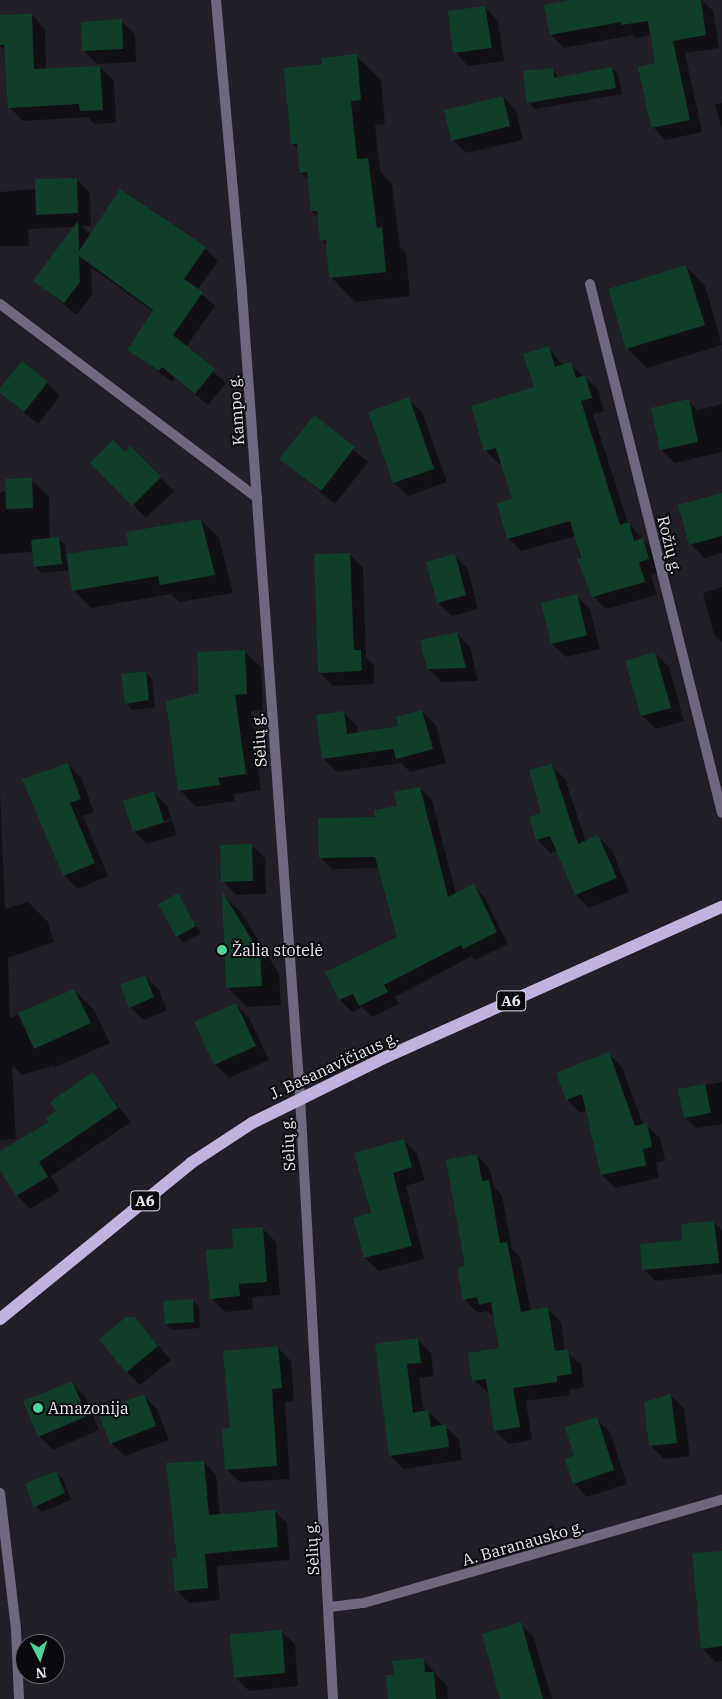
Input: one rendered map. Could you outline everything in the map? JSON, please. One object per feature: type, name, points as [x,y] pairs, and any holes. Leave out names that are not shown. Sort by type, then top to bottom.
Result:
[{"type":"main road","name":"J. Basanavičiaus g.","points":[[0,1319],[191,1163],[252,1123],[300,1097],[722,907]]},
{"type":"street","name":"Kampo g.","points":[[216,0],[257,498]]},
{"type":"street","name":"Rožių g.","points":[[590,284],[722,813]]},
{"type":"street","name":"Kampo g.","points":[[0,304],[257,498]]},
{"type":"street","name":"Sėlių g.","points":[[257,498],[300,1097],[330,1607],[333,1699]]},
{"type":"street","points":[[0,1493],[16,1630],[19,1699]]},
{"type":"street","name":"A. Baranausko g.","points":[[330,1607],[364,1603],[722,1500]]},
{"type":"building","points":[[569,0],[701,0],[706,35],[673,41],[690,120],[651,128],[638,67],[655,63],[648,21],[621,25],[621,22],[550,35],[544,5]]},
{"type":"building","points":[[485,6],[492,48],[453,53],[448,11]]},
{"type":"building","points":[[32,14],[34,69],[100,66],[103,110],[80,111],[79,104],[8,108],[4,45],[0,45],[0,15]]},
{"type":"building","points":[[122,19],[123,49],[82,51],[81,22]]},
{"type":"building","points":[[357,54],[361,100],[351,101],[357,159],[368,158],[377,228],[382,227],[386,272],[329,278],[326,240],[320,241],[317,211],[311,211],[307,172],[300,173],[297,144],[291,144],[284,68],[322,64],[321,58]]},
{"type":"building","points":[[612,67],[616,88],[527,103],[523,71],[553,68],[554,78]]},
{"type":"building","points":[[503,96],[510,126],[451,141],[444,110]]},
{"type":"building","points":[[77,178],[78,213],[36,215],[35,179]]},
{"type":"building","points":[[120,189],[206,247],[184,279],[203,292],[173,335],[215,369],[195,394],[162,367],[159,371],[127,350],[153,310],[79,256],[80,282],[64,303],[33,281],[78,221],[79,251]]},
{"type":"building","points":[[686,265],[705,325],[626,349],[608,289]]},
{"type":"building","points":[[549,346],[555,367],[571,362],[576,378],[585,375],[592,398],[581,401],[620,525],[629,522],[634,541],[643,538],[649,559],[639,562],[645,582],[592,597],[577,559],[581,558],[570,521],[507,539],[497,503],[512,499],[496,448],[484,451],[471,406],[534,387],[523,354]]},
{"type":"building","points":[[22,361],[48,382],[24,412],[0,393],[0,388]]},
{"type":"building","points":[[409,397],[434,469],[393,483],[368,412]]},
{"type":"building","points":[[689,399],[698,442],[660,450],[651,408]]},
{"type":"building","points":[[314,415],[355,447],[321,491],[279,459]]},
{"type":"building","points":[[113,440],[125,452],[130,446],[161,477],[132,506],[90,463]]},
{"type":"building","points":[[32,478],[33,508],[6,509],[5,479]]},
{"type":"building","points":[[722,493],[722,536],[689,545],[678,505]]},
{"type":"building","points":[[201,519],[215,575],[160,585],[158,576],[72,591],[66,554],[129,545],[126,532]]},
{"type":"building","points":[[59,537],[62,564],[34,567],[31,540]]},
{"type":"building","points":[[350,553],[354,650],[361,650],[362,671],[318,673],[314,554]]},
{"type":"building","points":[[455,554],[466,595],[437,603],[426,562]]},
{"type":"building","points":[[577,594],[587,635],[551,644],[541,603]]},
{"type":"building","points":[[457,632],[466,668],[427,669],[420,640]]},
{"type":"building","points":[[245,650],[247,694],[235,695],[246,774],[218,778],[220,785],[178,791],[166,701],[199,693],[197,652]]},
{"type":"building","points":[[655,652],[671,708],[641,716],[625,661]]},
{"type":"building","points":[[146,671],[149,700],[125,704],[121,674]]},
{"type":"building","points":[[422,710],[433,749],[396,759],[393,749],[322,759],[316,715],[344,711],[347,734],[399,726],[396,717]]},
{"type":"building","points":[[68,763],[81,799],[70,803],[95,863],[63,876],[22,779]]},
{"type":"building","points":[[552,764],[578,844],[598,835],[617,878],[575,895],[550,836],[536,840],[529,817],[541,813],[529,770]]},
{"type":"building","points":[[420,787],[448,897],[474,884],[497,932],[463,949],[461,945],[384,985],[388,992],[359,1006],[353,994],[339,1000],[325,972],[397,937],[375,857],[319,858],[318,818],[375,817],[374,810],[397,806],[394,792]]},
{"type":"building","points":[[154,791],[164,822],[133,832],[123,801]]},
{"type":"building","points":[[252,844],[253,881],[221,882],[220,845]]},
{"type":"building","points":[[222,891],[260,953],[262,986],[226,988]]},
{"type":"building","points":[[178,893],[196,926],[176,937],[158,904]]},
{"type":"building","points":[[145,975],[154,997],[129,1008],[120,985]]},
{"type":"building","points":[[74,989],[91,1023],[34,1049],[18,1013]]},
{"type":"building","points":[[236,1003],[256,1046],[214,1065],[194,1022]]},
{"type":"building","points":[[609,1052],[635,1126],[647,1123],[652,1147],[643,1149],[646,1165],[601,1175],[582,1094],[566,1100],[556,1073]]},
{"type":"building","points":[[93,1072],[118,1108],[39,1162],[48,1177],[16,1196],[0,1170],[0,1151],[49,1122],[46,1118],[56,1111],[50,1102]]},
{"type":"building","points":[[705,1084],[711,1113],[684,1118],[678,1089]]},
{"type":"building","points":[[404,1139],[412,1167],[393,1173],[412,1246],[364,1258],[353,1218],[371,1213],[354,1153]]},
{"type":"building","points":[[477,1154],[482,1181],[489,1180],[500,1243],[507,1242],[521,1312],[548,1307],[555,1351],[568,1349],[572,1374],[557,1376],[557,1382],[513,1388],[520,1427],[494,1431],[486,1379],[472,1381],[468,1353],[499,1348],[491,1302],[479,1305],[477,1297],[463,1300],[457,1268],[465,1266],[446,1160]]},
{"type":"building","points":[[714,1221],[719,1263],[642,1270],[640,1244],[682,1240],[681,1224]]},
{"type":"building","points":[[263,1227],[267,1282],[239,1284],[240,1296],[210,1299],[206,1250],[233,1248],[232,1229]]},
{"type":"building","points":[[193,1299],[194,1322],[165,1324],[163,1301]]},
{"type":"building","points":[[126,1317],[135,1317],[158,1346],[126,1373],[99,1339]]},
{"type":"building","points":[[418,1338],[421,1363],[407,1364],[413,1413],[428,1410],[431,1427],[446,1424],[449,1447],[389,1456],[375,1344]]},
{"type":"building","points":[[278,1346],[282,1388],[272,1389],[277,1466],[225,1470],[222,1429],[230,1428],[223,1351]]},
{"type":"building","points":[[72,1381],[87,1416],[38,1437],[23,1401]]},
{"type":"building","points":[[144,1394],[156,1426],[110,1444],[98,1412]]},
{"type":"building","points":[[671,1394],[677,1443],[649,1446],[644,1402]]},
{"type":"building","points":[[597,1417],[614,1470],[573,1484],[565,1459],[574,1455],[565,1427]]},
{"type":"building","points":[[204,1461],[209,1515],[275,1510],[278,1547],[205,1554],[208,1588],[175,1591],[172,1558],[177,1558],[166,1463]]},
{"type":"building","points":[[56,1471],[65,1493],[34,1507],[25,1484]]},
{"type":"building","points":[[722,1551],[722,1646],[701,1649],[692,1553]]},
{"type":"building","points":[[521,1622],[543,1699],[500,1699],[482,1634]]},
{"type":"building","points":[[282,1630],[285,1673],[234,1678],[230,1634]]},
{"type":"building","points":[[424,1658],[425,1672],[434,1672],[436,1699],[388,1699],[386,1675],[394,1675],[392,1661]]},
{"type":"place","name":"Žalia stotelė","points":[[222,950]]},
{"type":"place","name":"Amazonija","points":[[38,1408]]}]
